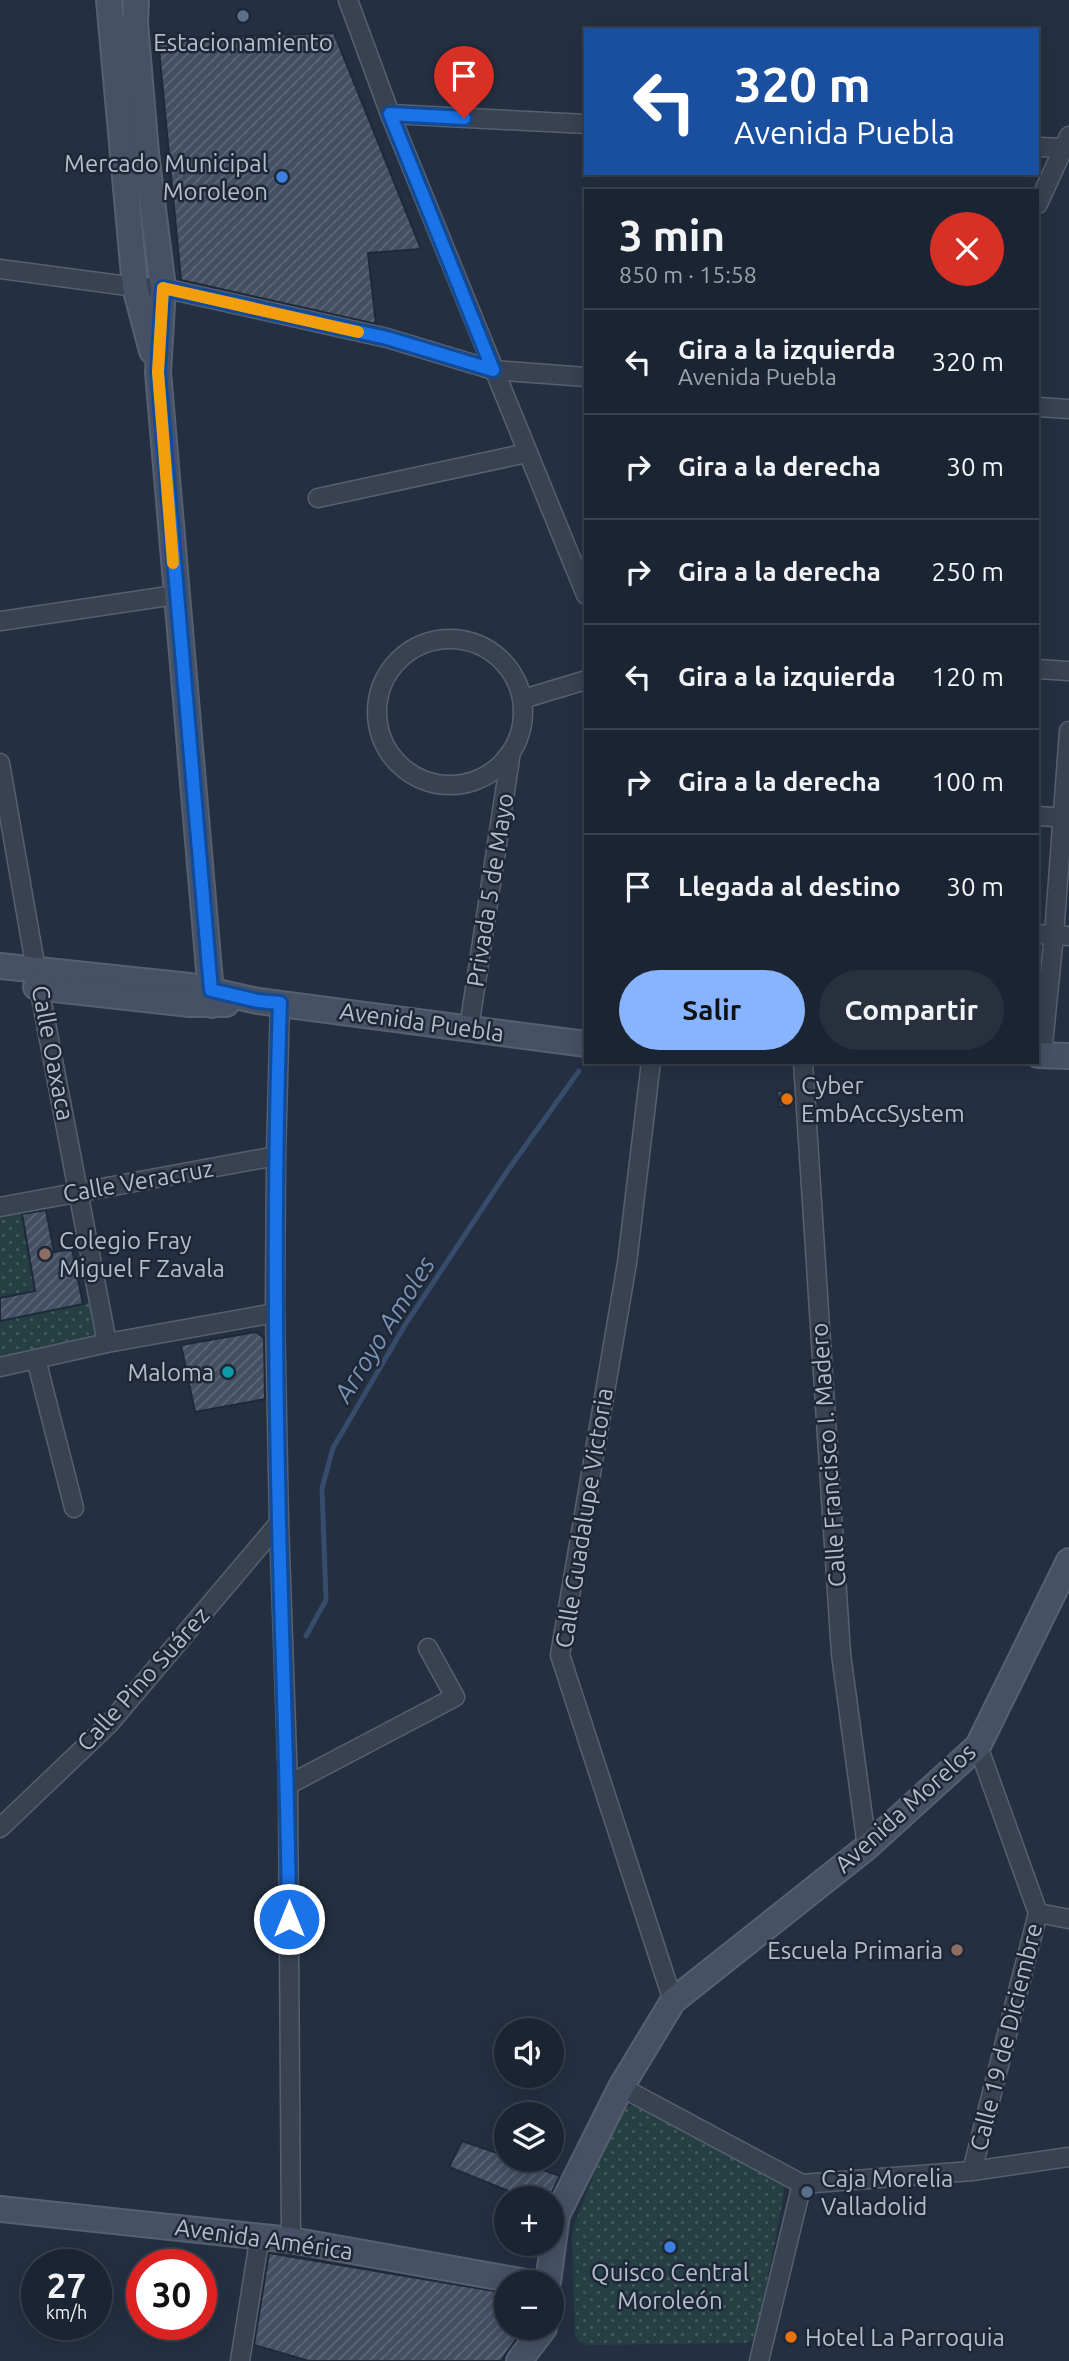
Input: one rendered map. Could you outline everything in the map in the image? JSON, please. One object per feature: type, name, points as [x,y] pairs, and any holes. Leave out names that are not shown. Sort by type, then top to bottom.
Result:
[{"type":"street","points":[[109,0],[135,287],[158,372]]},
{"type":"street","points":[[132,0],[142,114],[163,288],[158,372],[211,998]]},
{"type":"street","points":[[348,0],[390,114],[584,590]]},
{"type":"street","points":[[390,114],[584,124]]},
{"type":"street","points":[[1039,147],[1067,144]]},
{"type":"street","points":[[1039,202],[1067,144]]},
{"type":"street","points":[[0,269],[135,287],[163,288],[387,338],[493,370],[584,376]]},
{"type":"street","points":[[1039,407],[1069,409]]},
{"type":"street","points":[[318,498],[527,453]]},
{"type":"street","points":[[0,621],[175,595]]},
{"type":"street","name":"Privada 5 de Mayo","points":[[469,1028],[511,752],[520,731],[523,699],[515,676],[493,651],[474,640],[449,636],[423,642],[401,656],[388,674],[380,697],[379,720],[385,743],[397,763],[416,779],[427,784],[457,787],[477,782],[495,771],[511,752]]},
{"type":"street","points":[[1039,669],[1069,671]]},
{"type":"street","points":[[523,699],[584,681]]},
{"type":"street","points":[[1069,732],[1066,818],[1040,1055],[1069,1056]]},
{"type":"street","name":"Calle Oaxaca","points":[[0,763],[107,1343]]},
{"type":"street","points":[[1039,817],[1066,818]]},
{"type":"street","name":"Avenida Puebla","points":[[0,966],[38,979]]},
{"type":"street","name":"Avenida Puebla","points":[[0,983],[38,979],[269,1002],[584,1044]]},
{"type":"street","points":[[269,1002],[276,1156],[275,1313],[279,1523],[288,1785],[291,2239]]},
{"type":"street","name":"Calle Guadalupe Victoria","points":[[651,1064],[627,1264],[560,1656],[673,2001]]},
{"type":"street","name":"Calle Francisco I. Madero","points":[[803,1064],[841,1654],[867,1847]]},
{"type":"street","name":"Calle Veracruz","points":[[0,1207],[276,1156]]},
{"type":"street","points":[[0,1367],[107,1343],[275,1313]]},
{"type":"street","points":[[36,1359],[74,1508]]},
{"type":"street","name":"Calle Pino Suárez","points":[[0,1828],[109,1724],[279,1523]]},
{"type":"street","name":"Avenida Morelos","points":[[673,2001],[867,1847],[978,1746],[1069,1561]]},
{"type":"street","points":[[288,1785],[456,1697],[428,1648]]},
{"type":"street","name":"Calle 19 de Diciembre","points":[[972,2171],[1038,1913],[978,1746]]},
{"type":"street","points":[[1038,1913],[1069,1919]]},
{"type":"street","points":[[550,2270],[557,2215],[621,2087],[673,2001]]},
{"type":"street","points":[[621,2087],[802,2184],[972,2171],[1069,2157]]},
{"type":"street","points":[[758,2361],[802,2184]]},
{"type":"street","name":"Avenida América","points":[[0,2209],[291,2239],[494,2276]]},
{"type":"street","points":[[240,2361],[260,2235]]},
{"type":"street","points":[[519,2361],[535,2340]]},
{"type":"green space","points":[[20,1203],[35,1291],[0,1298],[0,1207]]},
{"type":"green space","points":[[99,1301],[107,1343],[0,1367],[0,1321]]},
{"type":"green space","points":[[632,2105],[643,2105],[783,2184],[784,2193],[757,2333],[752,2340],[745,2343],[588,2345],[579,2341],[575,2335],[572,2235],[617,2114]]},
{"type":"building","name":"Mercado Municipal Moroleon","points":[[334,33],[421,249],[368,253],[376,324],[181,280],[158,39]]},
{"type":"building","name":"Cyber EmbAccSystem","points":[[777,1091],[793,1091],[794,1107],[779,1107]]},
{"type":"building","points":[[46,1210],[54,1252],[72,1249],[83,1304],[0,1321],[0,1298],[35,1291],[22,1214]]},
{"type":"building","name":"Maloma","points":[[256,1332],[264,1338],[265,1399],[195,1412],[181,1345]]},
{"type":"building","points":[[462,2141],[494,2152],[494,2172],[549,2172],[560,2176],[555,2186],[496,2186],[449,2167]]},
{"type":"building","points":[[269,2253],[494,2291],[494,2340],[516,2340],[501,2361],[309,2361],[254,2345]]},
{"type":"waterway","name":"Arroyo Amoles","points":[[306,1636],[326,1600],[322,1488],[333,1448],[405,1325],[508,1170],[579,1071]]},
{"type":"slow traffic","points":[[173,563],[158,372],[163,288],[358,332]]},
{"type":"place","name":"Estacionamiento","points":[[243,16]]},
{"type":"place","name":"Mercado Municipal Moroleon","points":[[282,177]]},
{"type":"place","name":"Cyber EmbAccSystem","points":[[787,1099]]},
{"type":"place","name":"Colegio Fray Miguel F Zavala","points":[[45,1254]]},
{"type":"place","name":"Maloma","points":[[228,1372]]},
{"type":"place","name":"Escuela Primaria","points":[[957,1950]]},
{"type":"place","name":"Caja Morelia Valladolid","points":[[807,2192]]},
{"type":"place","name":"Quisco Central Moroleón","points":[[670,2247]]},
{"type":"place","name":"Hotel La Parroquia","points":[[791,2337]]},
{"type":"route","points":[[289,1919],[275,1313],[280,1003],[258,1001],[211,990],[175,595],[158,372],[163,288],[387,338],[493,370],[390,114],[464,118]]}]
